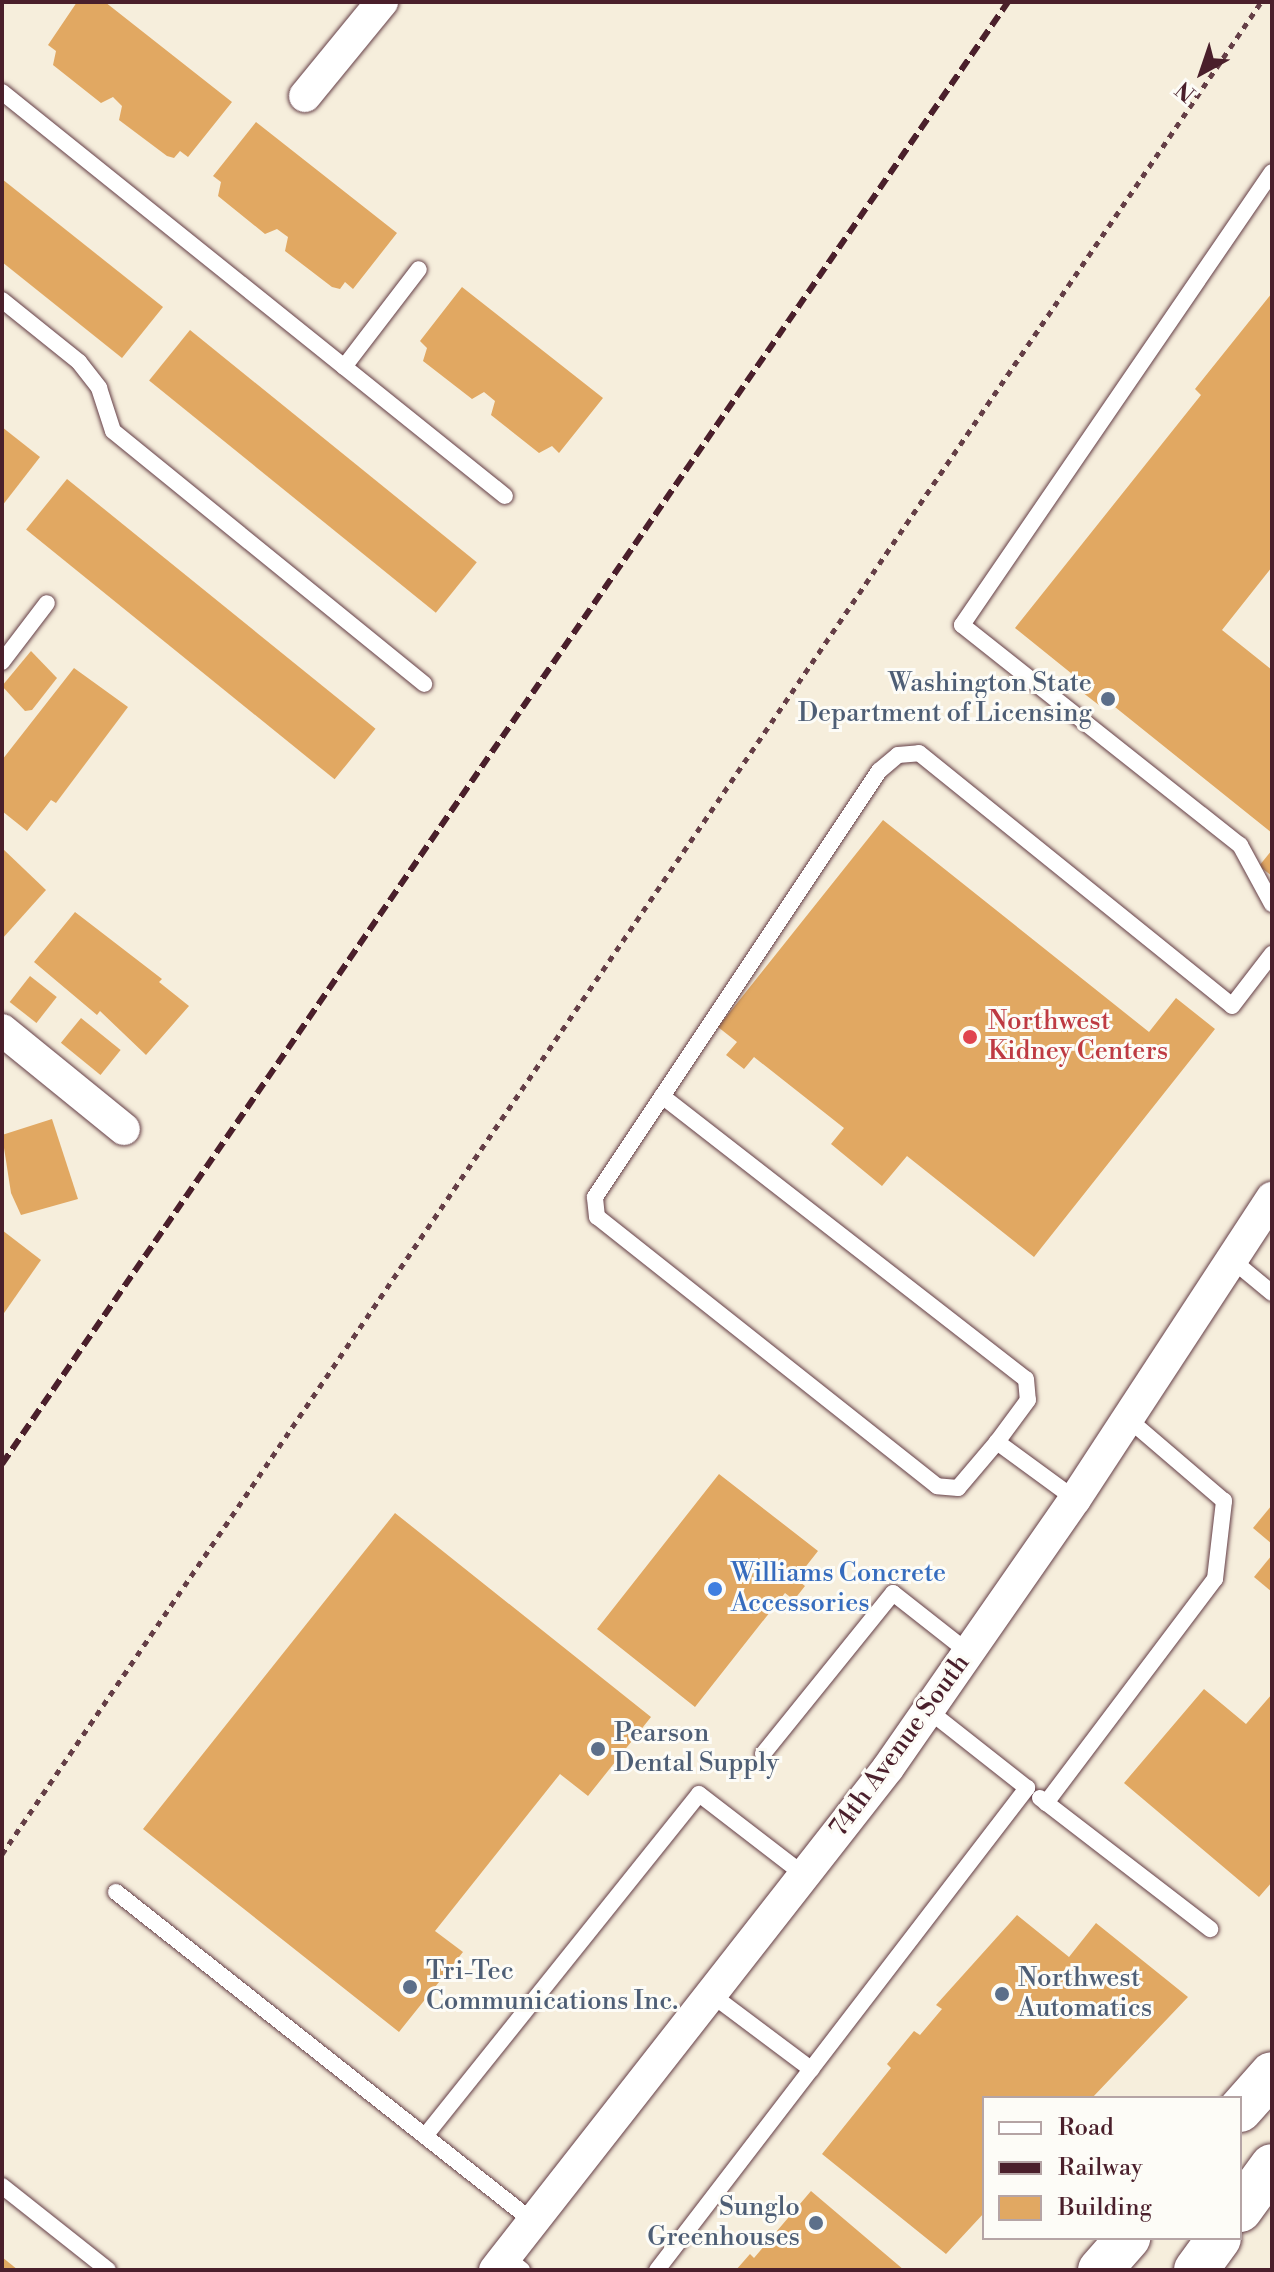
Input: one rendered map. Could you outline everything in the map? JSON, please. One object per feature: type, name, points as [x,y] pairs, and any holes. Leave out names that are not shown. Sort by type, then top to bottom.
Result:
[{"type":"highway","points":[[1242,2108],[1272,2074]]},
{"type":"highway","points":[[1242,2207],[1272,2166]]},
{"type":"highway","points":[[1100,2270],[1126,2240]]},
{"type":"highway","points":[[1196,2270],[1218,2240]]},
{"type":"street","points":[[305,96],[382,2]]},
{"type":"street","points":[[2,1030],[124,1129]]},
{"type":"street","name":"74th Avenue South","points":[[508,2266],[535,2223],[928,1710],[1075,1499],[1272,1198]]},
{"type":"lane","points":[[2,92],[505,496]]},
{"type":"lane","points":[[1272,172],[962,625],[1240,845],[1272,904]]},
{"type":"lane","points":[[344,367],[419,269]]},
{"type":"lane","points":[[2,300],[79,362],[99,388],[113,431],[424,684]]},
{"type":"lane","points":[[2,662],[47,603]]},
{"type":"lane","points":[[662,1096],[1026,1379],[1028,1400],[958,1488],[937,1486],[597,1217],[595,1197],[662,1096],[879,771],[898,755],[919,753],[1232,1006],[1272,954]]},
{"type":"lane","points":[[1231,1259],[1272,1293]]},
{"type":"lane","points":[[1046,1803],[1215,1579],[1224,1501],[1127,1418]]},
{"type":"lane","points":[[997,1442],[1075,1499]]},
{"type":"lane","points":[[763,1754],[893,1593],[968,1652]]},
{"type":"lane","points":[[928,1710],[1210,1929]]},
{"type":"lane","points":[[657,2270],[1027,1788]]},
{"type":"lane","points":[[425,2136],[699,1794],[804,1875]]},
{"type":"lane","points":[[116,1892],[535,2223]]},
{"type":"lane","points":[[712,1995],[811,2069]]},
{"type":"lane","points":[[2,2186],[108,2270]]},
{"type":"path","points":[[2,1854],[1261,2]]},
{"type":"building","points":[[77,2],[105,2],[232,102],[188,157],[180,151],[174,158],[167,156],[119,120],[122,106],[113,97],[101,103],[53,65],[56,51],[48,45]]},
{"type":"building","points":[[256,122],[397,233],[353,289],[345,282],[340,289],[332,287],[285,251],[288,237],[277,229],[265,234],[218,196],[221,182],[213,176]]},
{"type":"building","points":[[2,179],[163,307],[122,358],[2,262]]},
{"type":"building","points":[[462,287],[603,398],[559,453],[552,446],[539,453],[491,415],[495,401],[484,392],[472,399],[423,361],[427,348],[420,341]]},
{"type":"building","points":[[1272,293],[1272,567],[1222,630],[1272,670],[1272,833],[1110,703],[1104,709],[1082,692],[1087,686],[1015,628],[1201,395],[1195,389]]},
{"type":"building","points":[[190,330],[477,562],[436,613],[149,381]]},
{"type":"building","points":[[2,427],[40,457],[2,506]]},
{"type":"building","points":[[67,479],[376,729],[335,779],[26,530]]},
{"type":"building","points":[[31,651],[57,678],[32,710],[25,711],[2,686]]},
{"type":"building","points":[[74,668],[128,707],[56,803],[51,800],[27,831],[2,811],[2,760]]},
{"type":"building","name":"Northwest Kidney Centers","points":[[883,820],[1149,1032],[1176,998],[1215,1029],[1034,1257],[907,1156],[882,1186],[831,1144],[844,1128],[754,1057],[744,1069],[726,1055],[737,1042],[718,1027]]},
{"type":"building","points":[[2,848],[46,890],[2,939]]},
{"type":"building","points":[[1272,850],[1272,876],[1259,866]]},
{"type":"building","points":[[75,912],[162,979],[159,982],[189,1006],[146,1055],[100,1011],[97,1015],[34,962]]},
{"type":"building","points":[[30,976],[57,997],[36,1023],[10,1002]]},
{"type":"building","points":[[81,1018],[121,1050],[100,1075],[61,1043]]},
{"type":"building","points":[[52,1119],[78,1199],[21,1215],[11,1193],[2,1135]]},
{"type":"building","points":[[2,1230],[41,1260],[2,1316]]},
{"type":"building","name":"Williams Concrete Accessories","points":[[719,1474],[818,1551],[796,1579],[805,1586],[794,1600],[785,1593],[695,1707],[597,1629]]},
{"type":"building","points":[[1272,1505],[1272,1544],[1253,1528]]},
{"type":"building","points":[[395,1513],[651,1717],[588,1796],[560,1774],[435,1931],[463,1952],[399,2032],[143,1829]]},
{"type":"building","points":[[1272,1555],[1272,1592],[1254,1577]]},
{"type":"building","points":[[1204,1689],[1246,1724],[1272,1694],[1272,1882],[1259,1897],[1124,1783]]},
{"type":"building","points":[[1017,1915],[1069,1957],[1096,1923],[1188,1997],[1094,2096],[982,2096],[982,2215],[946,2254],[822,2154],[891,2068],[887,2064],[914,2031],[920,2035],[942,2009],[936,2005]]},
{"type":"building","name":"Sunglo Greenhouses","points":[[811,2191],[904,2270],[736,2270],[750,2254],[754,2258]]},
{"type":"building","points":[[2,2257],[18,2270],[2,2270]]},
{"type":"railway","points":[[2,1464],[1008,2]]},
{"type":"place","name":"Washington State Department of Licensing","points":[[1108,699]]},
{"type":"place","name":"Northwest Kidney Centers","points":[[970,1037]]},
{"type":"place","name":"Williams Concrete Accessories","points":[[715,1589]]},
{"type":"place","name":"Pearson Dental Supply","points":[[598,1749]]},
{"type":"place","name":"Tri-Tec Communications Inc.","points":[[410,1987]]},
{"type":"place","name":"Northwest Automatics","points":[[1002,1994]]},
{"type":"place","name":"Sunglo Greenhouses","points":[[816,2223]]}]
